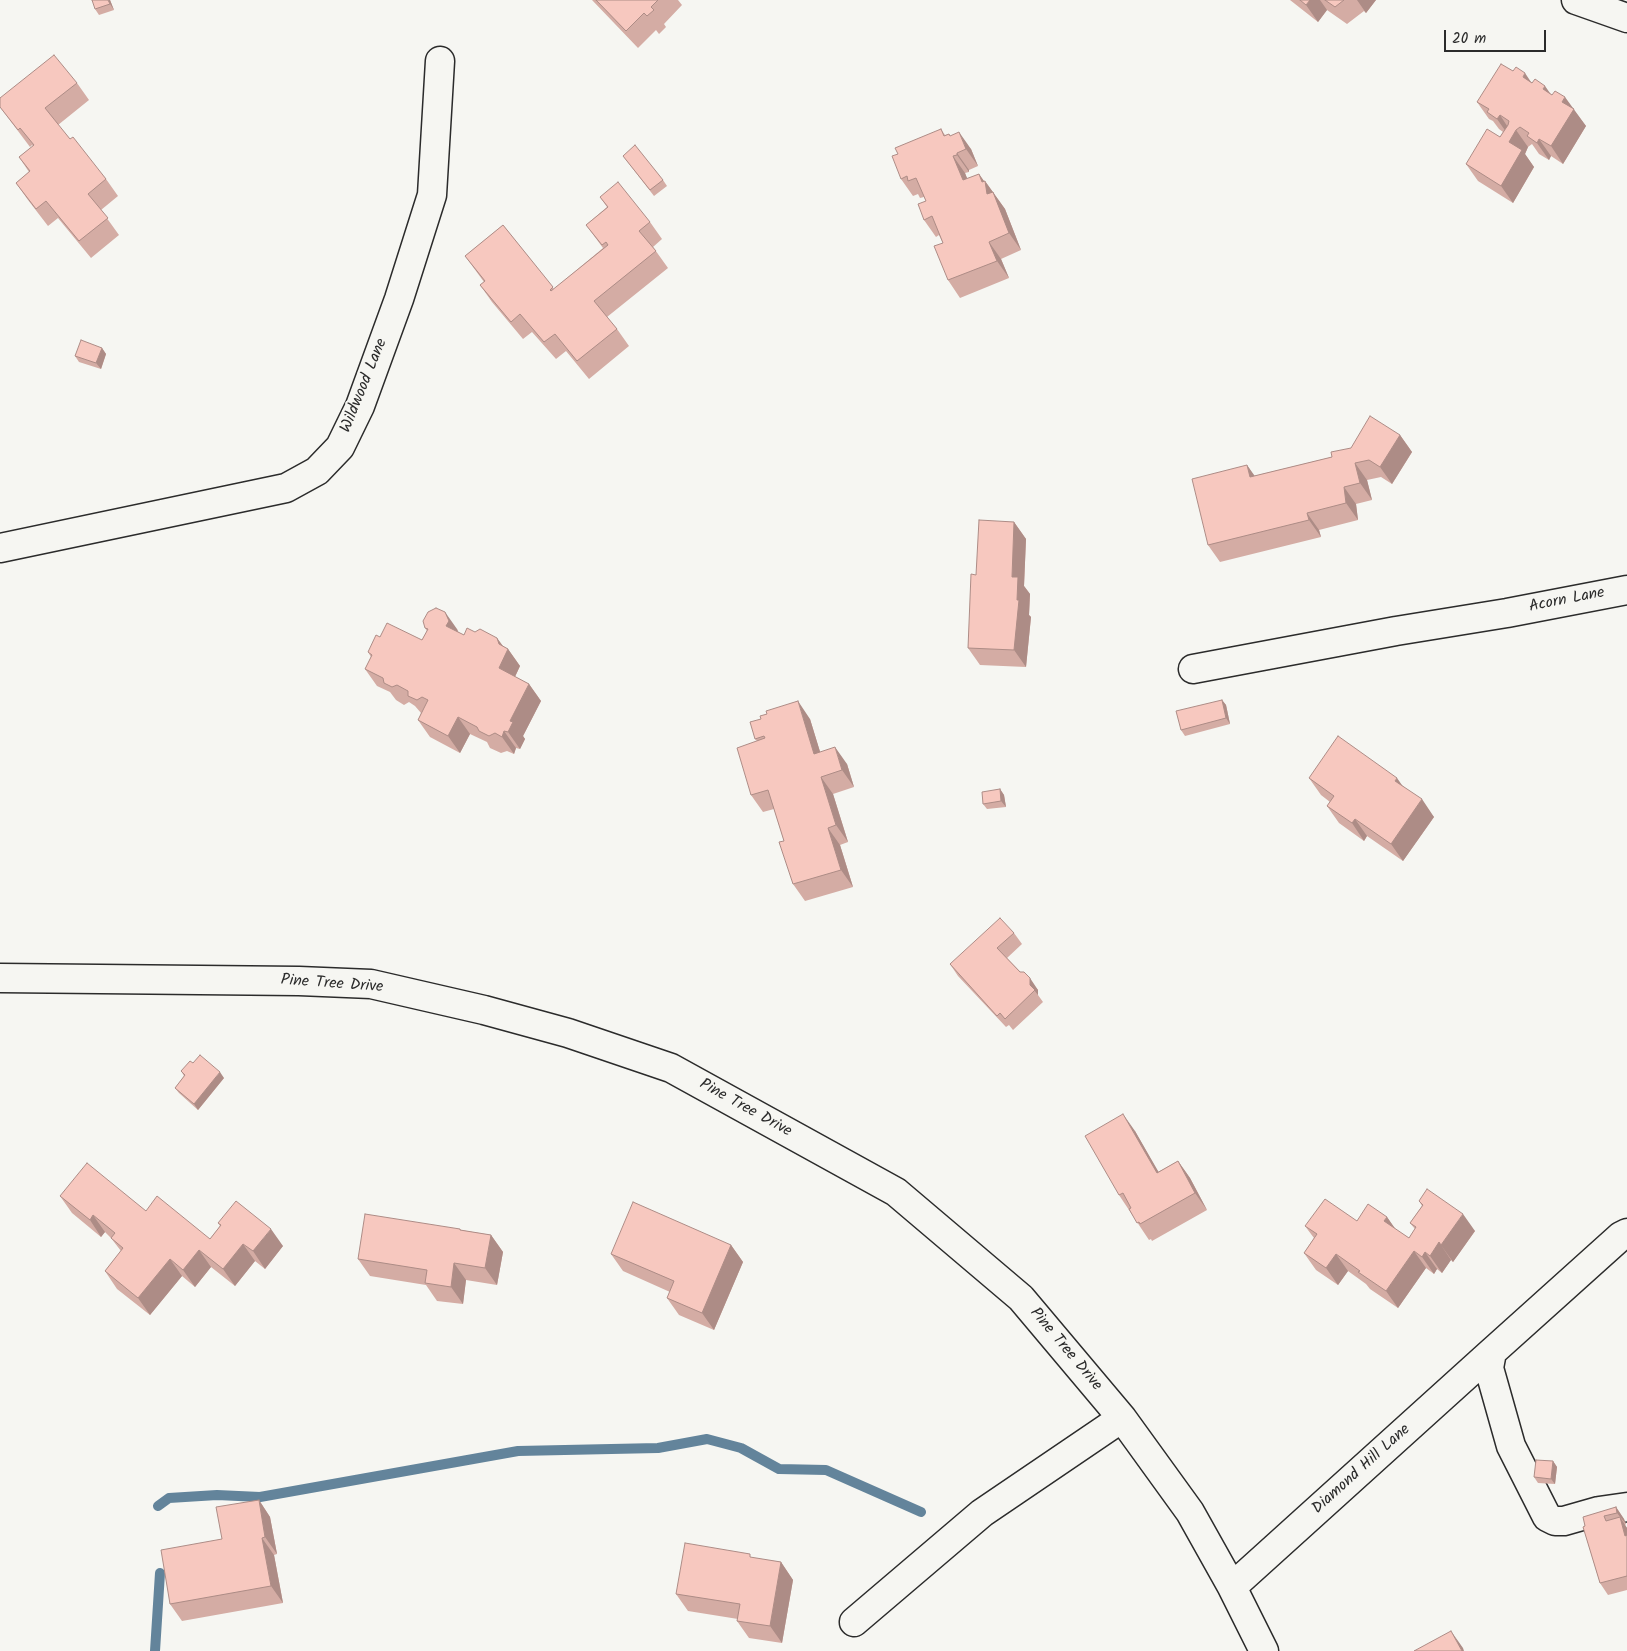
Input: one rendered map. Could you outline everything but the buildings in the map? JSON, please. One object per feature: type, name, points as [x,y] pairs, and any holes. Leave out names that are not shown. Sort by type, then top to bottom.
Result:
[{"type":"street","points":[[1576,0],[1627,18]]},
{"type":"street","name":"Wildwood Lane","points":[[0,548],[286,488],[316,471],[340,447],[360,406],[399,299],[432,194],[440,61]]},
{"type":"street","name":"Acorn Lane","points":[[1193,669],[1627,590]]},
{"type":"street","name":"Pine Tree Drive","points":[[0,978],[299,981],[371,984],[484,1010],[568,1033],[671,1068],[896,1192],[1021,1298],[1122,1418],[1190,1512],[1232,1587],[1264,1651]]},
{"type":"street","name":"Diamond Hill Lane","points":[[1232,1587],[1621,1236],[1627,1233]]},
{"type":"street","points":[[1492,1352],[1490,1368],[1511,1446],[1547,1517],[1555,1521],[1564,1521],[1599,1511],[1627,1507]]},
{"type":"street","points":[[854,1622],[982,1513],[1122,1418]]},
{"type":"waterway","points":[[158,1506],[169,1498],[217,1495],[260,1497],[518,1451],[658,1448],[707,1439],[741,1448],[779,1469],[826,1470],[921,1512]]},
{"type":"waterway","points":[[155,1651],[160,1573]]}]
